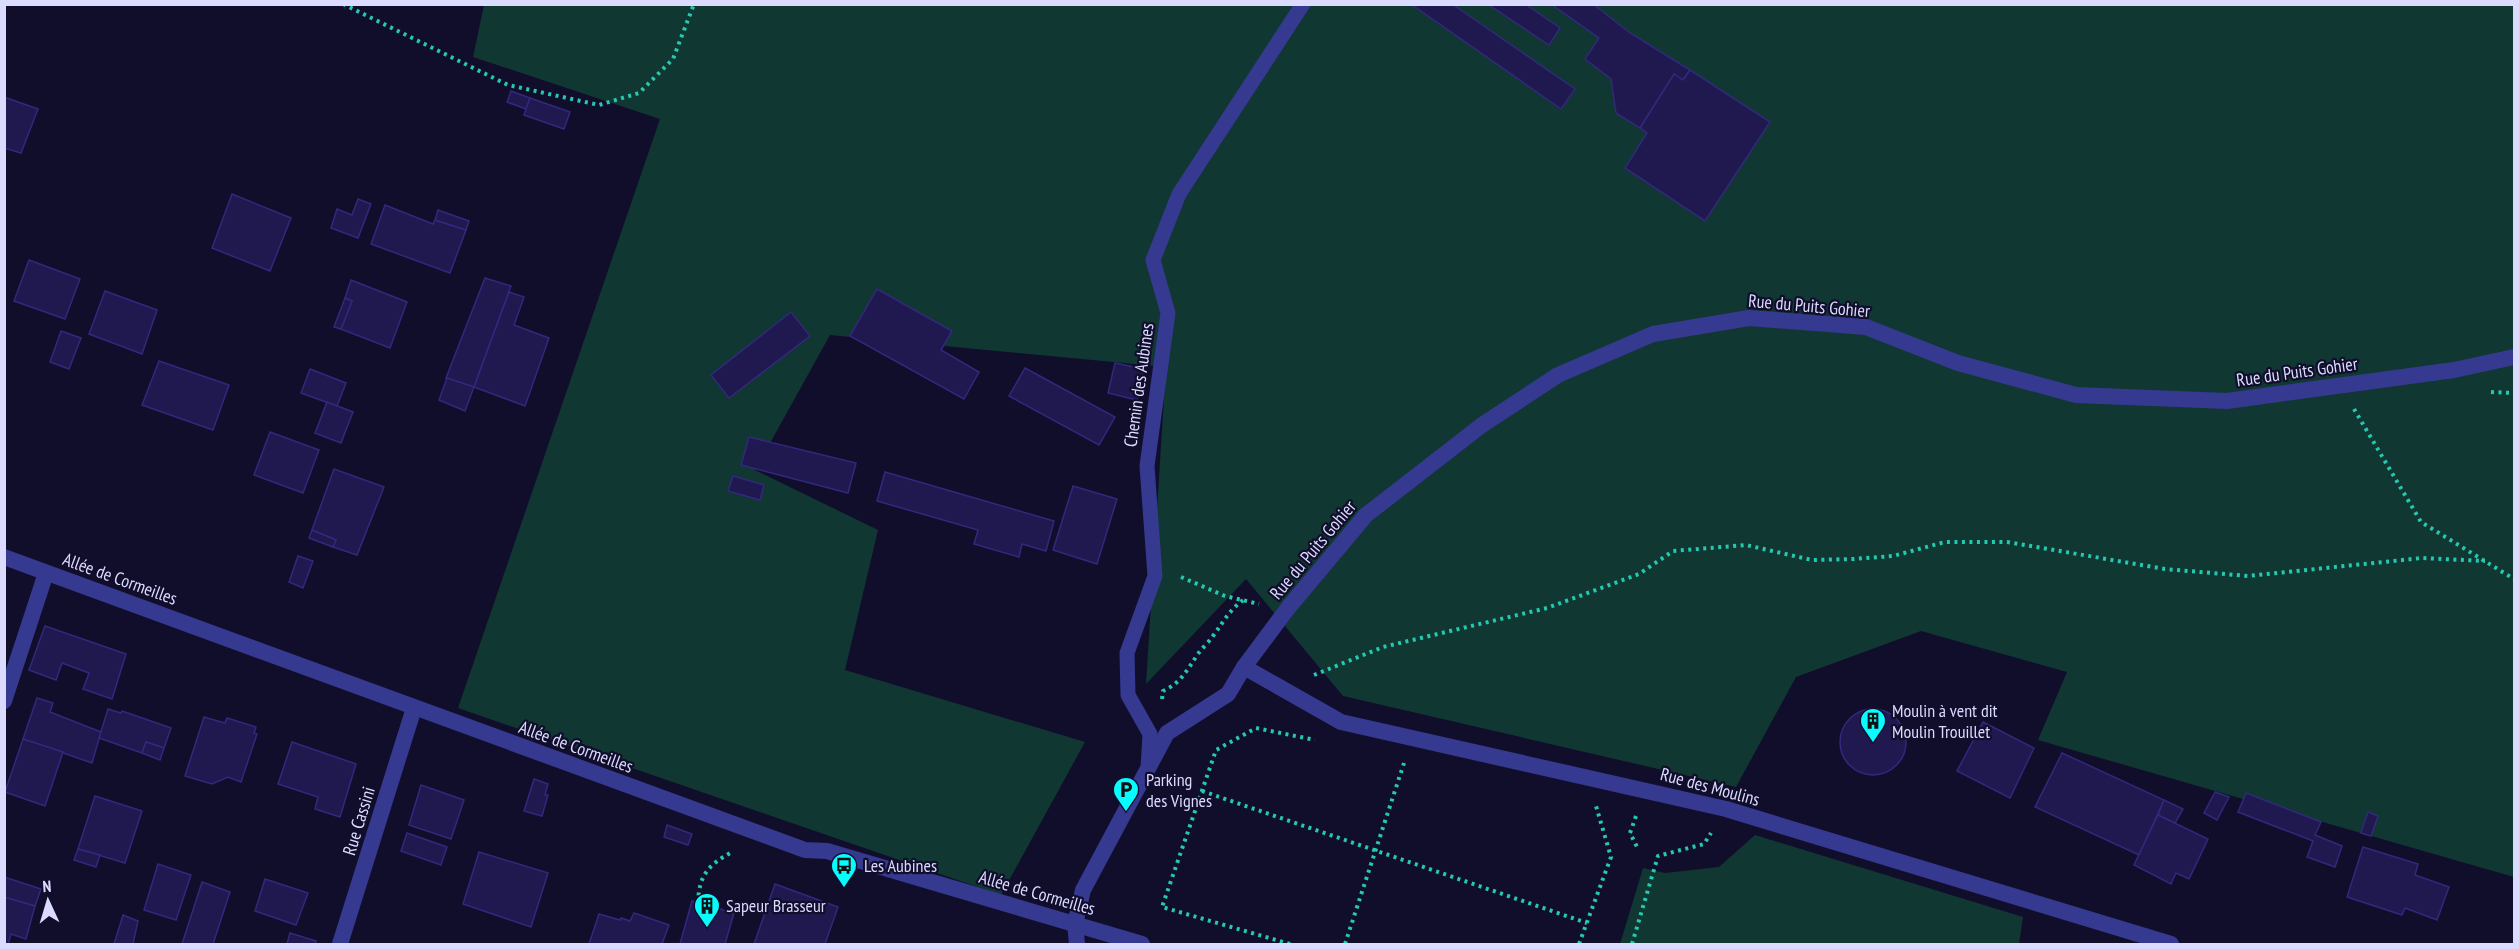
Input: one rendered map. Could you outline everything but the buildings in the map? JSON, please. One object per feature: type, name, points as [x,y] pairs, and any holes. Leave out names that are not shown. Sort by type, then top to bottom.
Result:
[{"type":"street","name":"Rue du Puits Gohier","points":[[1077,945],[1075,924],[1083,890],[1167,733],[1228,694],[1244,667],[1286,611],[1366,515],[1482,425],[1558,375],[1653,334],[1749,318],[1866,327],[1958,363],[2076,395],[2228,401],[2454,370],[2514,357]]},
{"type":"street","name":"Allée de Cormeilles","points":[[4,557],[805,850],[827,851],[1142,945]]},
{"type":"street","points":[[4,700],[46,573]]},
{"type":"street","name":"Rue des Moulins","points":[[1244,667],[1341,722],[1726,809],[2171,945]]},
{"type":"street","name":"Rue Cassini","points":[[340,945],[414,708]]},
{"type":"lane","name":"Chemin des Aubines","points":[[1148,768],[1150,734],[1128,695],[1126,653],[1155,576],[1147,466],[1168,313],[1153,260],[1179,194],[1303,4]]},
{"type":"path","points":[[343,4],[508,85],[599,105],[639,93],[673,59],[694,4]]},
{"type":"path","points":[[2340,385],[2421,522],[2514,579]]},
{"type":"path","points":[[1279,686],[1336,668],[1383,647],[1547,608],[1639,574],[1673,552],[1746,544],[1812,560],[1893,556],[1945,542],[2007,542],[2165,568],[2248,576],[2422,558],[2485,561]]},
{"type":"path","points":[[1155,569],[1170,572],[1225,596],[1286,611]]},
{"type":"path","points":[[1142,720],[1160,704],[1163,691],[1173,687],[1188,672],[1198,654],[1214,636],[1227,613],[1243,600]]},
{"type":"path","points":[[1290,945],[1162,907],[1216,750],[1256,728],[1325,743]]},
{"type":"path","points":[[1345,945],[1405,759]]},
{"type":"path","points":[[1638,849],[1630,833],[1645,790]]},
{"type":"path","points":[[1202,791],[1587,922]]},
{"type":"path","points":[[1579,945],[1611,856],[1594,800]]},
{"type":"path","points":[[1632,945],[1658,856],[1704,844],[1726,809]]},
{"type":"path","points":[[698,903],[702,878],[720,858],[737,848],[744,829]]},
{"type":"green space","points":[[484,5],[2514,5],[2514,877],[2038,740],[2067,672],[1921,631],[1796,677],[1736,787],[1343,696],[1246,579],[1146,684],[1166,367],[830,335],[755,470],[878,530],[845,670],[1085,742],[1001,895],[458,708],[660,119],[473,57]]},
{"type":"green space","points":[[1755,835],[2023,917],[2019,944],[1620,944],[1643,868],[1665,873],[1719,867]]},
{"type":"place","name":"Moulin à vent dit Moulin Trouillet","points":[[1873,744]]},
{"type":"place","name":"Parking des Vignes","points":[[1126,813]]},
{"type":"place","name":"Les Aubines","points":[[844,889]]},
{"type":"place","name":"Sapeur Brasseur","points":[[707,929]]}]
